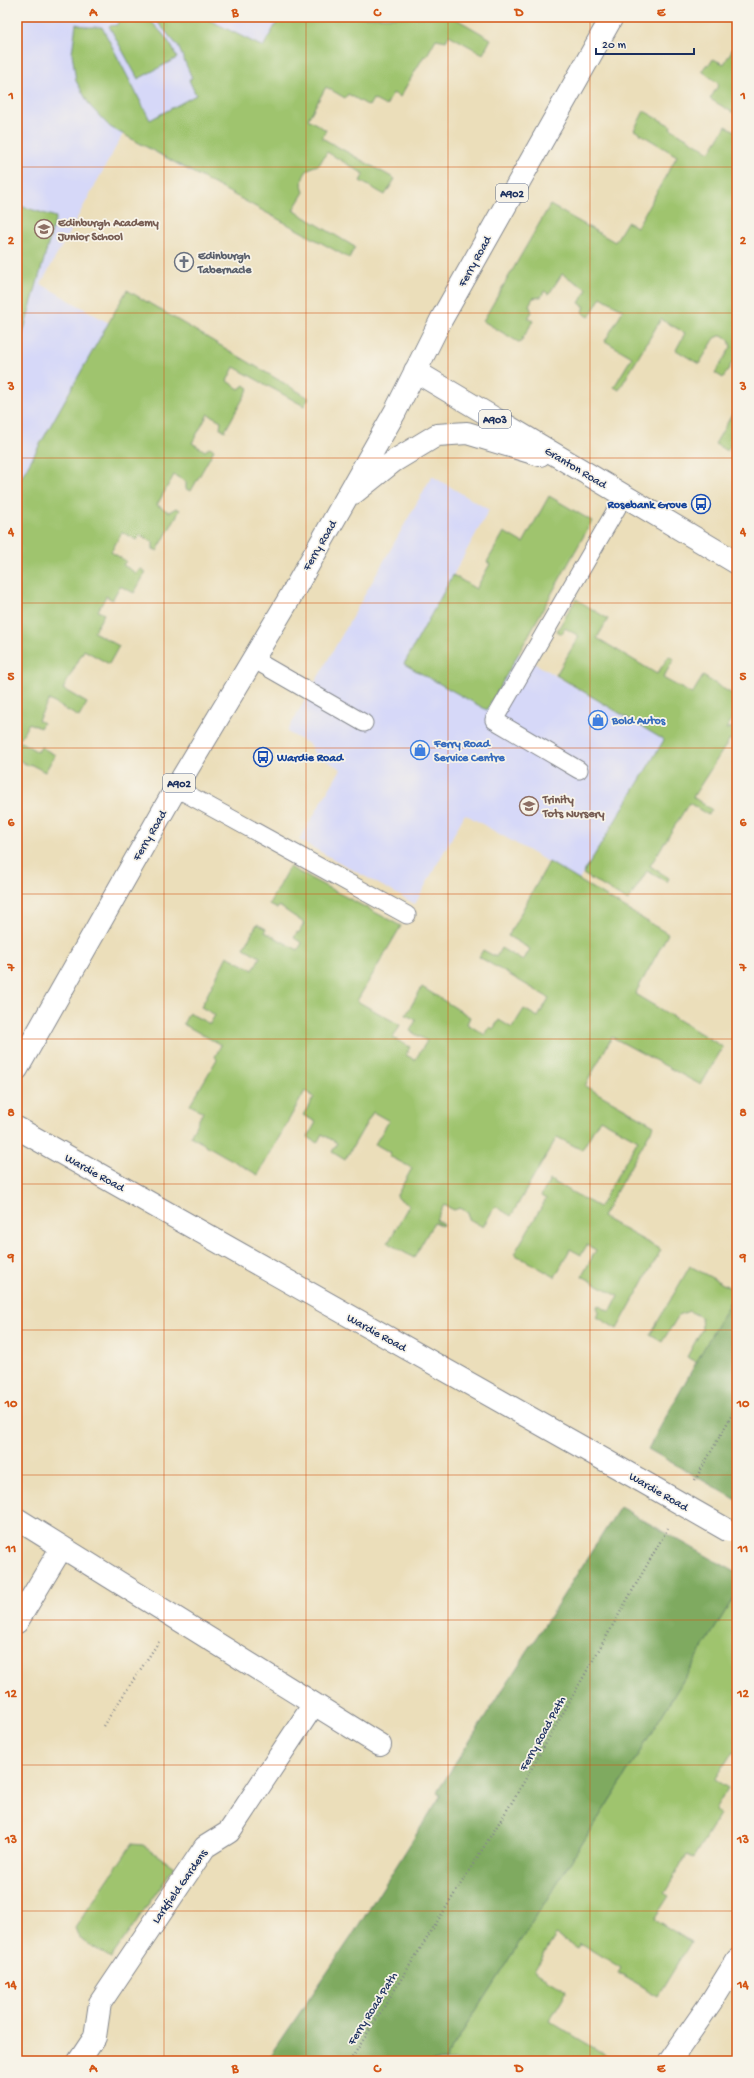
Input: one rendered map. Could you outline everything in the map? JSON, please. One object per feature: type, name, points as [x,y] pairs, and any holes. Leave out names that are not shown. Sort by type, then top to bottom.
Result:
[{"type":"street","name":"Ferry Road","points":[[17,1069],[176,788],[395,412],[445,313],[612,17]]},
{"type":"street","name":"Granton Road","points":[[415,371],[737,563]]},
{"type":"street","points":[[345,500],[394,461],[436,435],[468,433],[575,466]]},
{"type":"street","name":"Wardie Road","points":[[17,1128],[733,1533]]},
{"type":"street","points":[[17,1519],[176,1616],[380,1745]]},
{"type":"street","points":[[17,1622],[62,1547]]},
{"type":"street","name":"Larkfield Gardens","points":[[79,2061],[95,2037],[100,2004],[107,1992],[205,1847],[229,1832],[314,1704]]},
{"type":"street","points":[[670,2061],[711,2002],[737,1960]]},
{"type":"lane","points":[[579,770],[494,720],[624,496]]},
{"type":"lane","points":[[253,658],[364,723]]},
{"type":"lane","points":[[176,788],[408,915]]},
{"type":"path","points":[[694,1482],[737,1406]]},
{"type":"path","name":"Ferry Road Path","points":[[350,2061],[518,1794],[670,1524]]},
{"type":"path","points":[[103,1726],[176,1616]]},
{"type":"shaded area","name":"Edinburgh Academy Junior School","points":[[17,17],[280,17],[192,173],[123,134],[41,284],[109,323],[17,485]]},
{"type":"shaded area","points":[[432,476],[489,510],[404,664],[487,710],[519,654],[664,740],[579,880],[465,814],[415,904],[299,840],[341,769],[314,754],[311,745],[287,732]]},
{"type":"green space","points":[[120,17],[147,17],[168,41],[177,58],[138,79],[109,26],[117,25]]},
{"type":"green space","points":[[153,17],[203,17],[263,47],[280,17],[453,17],[491,39],[483,54],[449,35],[446,41],[436,39],[426,57],[424,56],[400,97],[393,93],[386,106],[373,99],[369,106],[348,94],[345,98],[326,87],[308,119],[326,130],[322,138],[395,179],[385,195],[360,181],[364,174],[327,152],[319,165],[310,168],[304,175],[302,183],[304,192],[293,210],[355,247],[349,258],[110,127],[90,106],[76,81],[72,53],[76,24],[88,27],[102,27],[150,120],[196,95],[189,80],[192,78],[178,46]]},
{"type":"green space","points":[[737,41],[737,115],[710,99],[719,84],[702,71],[713,59],[724,64]]},
{"type":"green space","points":[[644,111],[671,126],[670,128],[710,152],[726,126],[737,132],[737,363],[733,361],[723,378],[715,373],[731,347],[729,340],[722,335],[715,338],[699,364],[676,350],[685,333],[661,319],[619,390],[614,387],[632,357],[605,341],[623,310],[601,297],[589,317],[582,312],[585,307],[579,303],[587,289],[562,274],[549,294],[544,291],[541,297],[533,298],[529,305],[532,312],[528,318],[533,321],[520,343],[483,321],[550,205],[615,242],[627,222],[637,227],[677,156],[634,130]]},
{"type":"green space","points":[[17,205],[56,217],[17,354]]},
{"type":"green space","points":[[127,290],[309,398],[304,406],[234,367],[227,381],[239,389],[244,385],[249,388],[225,431],[220,428],[221,421],[208,414],[192,443],[205,451],[210,447],[214,450],[191,491],[186,489],[186,482],[174,475],[157,505],[169,512],[176,508],[180,510],[157,551],[153,549],[153,542],[140,535],[137,540],[122,532],[111,552],[126,561],[123,565],[136,573],[141,569],[146,572],[134,593],[120,586],[112,600],[106,596],[98,611],[104,614],[94,632],[119,646],[109,664],[84,650],[63,689],[87,703],[79,717],[49,700],[38,720],[43,723],[40,728],[29,723],[19,741],[38,752],[41,747],[55,755],[45,772],[30,764],[29,766],[17,759],[17,485]]},
{"type":"green space","points":[[737,406],[737,435],[727,451],[715,444]]},
{"type":"green space","points":[[549,496],[592,521],[487,710],[404,664],[453,575],[476,589],[490,564],[487,562],[504,532],[523,543]]},
{"type":"green space","points":[[576,599],[608,619],[597,638],[657,674],[669,656],[674,659],[663,678],[692,694],[703,676],[737,697],[737,711],[726,729],[737,726],[737,743],[730,739],[693,797],[712,810],[708,815],[689,803],[650,866],[669,878],[667,882],[647,871],[628,901],[583,874],[664,740],[556,675],[579,636],[565,628],[562,634],[557,631]]},
{"type":"green space","points":[[549,862],[668,934],[635,994],[723,1047],[701,1085],[612,1037],[585,1086],[654,1125],[602,1217],[661,1250],[617,1329],[597,1317],[599,1312],[597,1307],[598,1305],[610,1312],[618,1296],[582,1276],[596,1250],[587,1245],[581,1255],[570,1249],[555,1277],[514,1254],[546,1199],[541,1196],[550,1180],[599,1207],[638,1140],[600,1119],[582,1150],[557,1137],[511,1216],[495,1206],[483,1227],[469,1219],[468,1212],[460,1208],[454,1210],[444,1205],[436,1220],[443,1224],[442,1226],[434,1222],[414,1258],[388,1243],[409,1205],[396,1197],[412,1168],[389,1156],[391,1153],[375,1144],[389,1121],[373,1112],[345,1160],[332,1152],[337,1143],[322,1134],[317,1143],[308,1137],[316,1122],[303,1115],[314,1097],[305,1091],[258,1175],[190,1136],[203,1112],[190,1105],[217,1059],[215,1057],[221,1045],[183,1024],[189,1013],[210,1024],[215,1015],[201,1007],[227,956],[253,970],[260,957],[244,948],[257,924],[266,929],[265,932],[298,950],[302,943],[294,938],[297,932],[299,933],[304,923],[279,906],[277,909],[269,904],[289,867],[401,926],[357,1001],[400,1025],[393,1038],[410,1047],[406,1055],[415,1060],[427,1041],[410,1031],[416,1020],[406,1015],[422,987],[470,1017],[467,1024],[485,1035],[490,1027],[493,1029],[499,1020],[512,1028],[524,1009],[538,1017],[549,998],[479,957],[483,950],[496,957],[501,948],[523,961],[530,949],[508,936]]},
{"type":"green space","points":[[690,1266],[736,1291],[697,1362],[687,1357],[702,1329],[701,1317],[689,1311],[679,1315],[662,1342],[650,1335]]},
{"type":"green space","points":[[737,1289],[737,1500],[648,1449]]},
{"type":"green space","points":[[620,1507],[737,1573],[737,1592],[620,1784],[444,2061],[267,2061],[358,1927],[441,1795],[437,1792]]},
{"type":"green space","points":[[737,1592],[737,1753],[733,1751],[715,1780],[728,1788],[715,1810],[720,1814],[693,1858],[687,1855],[664,1893],[669,1896],[654,1919],[691,1942],[658,1996],[618,1973],[621,1968],[581,1943],[578,1948],[556,1935],[534,1971],[567,1991],[549,2021],[616,2061],[444,2061],[620,1784]]},
{"type":"green space","points":[[132,1844],[143,1845],[174,1867],[111,1958],[79,1938],[75,1928]]},
{"type":"place","name":"Edinburgh Academy Junior School","points":[[44,229]]},
{"type":"place","name":"Edinburgh Tabernacle","points":[[184,262]]},
{"type":"place","name":"Rosebank Grove","points":[[701,504]]},
{"type":"place","name":"Bold Autos","points":[[598,720]]},
{"type":"place","name":"Ferry Road Service Centre","points":[[420,750]]},
{"type":"place","name":"Wardie Road","points":[[263,757]]},
{"type":"place","name":"Trinity Tots Nursery","points":[[529,806]]}]
